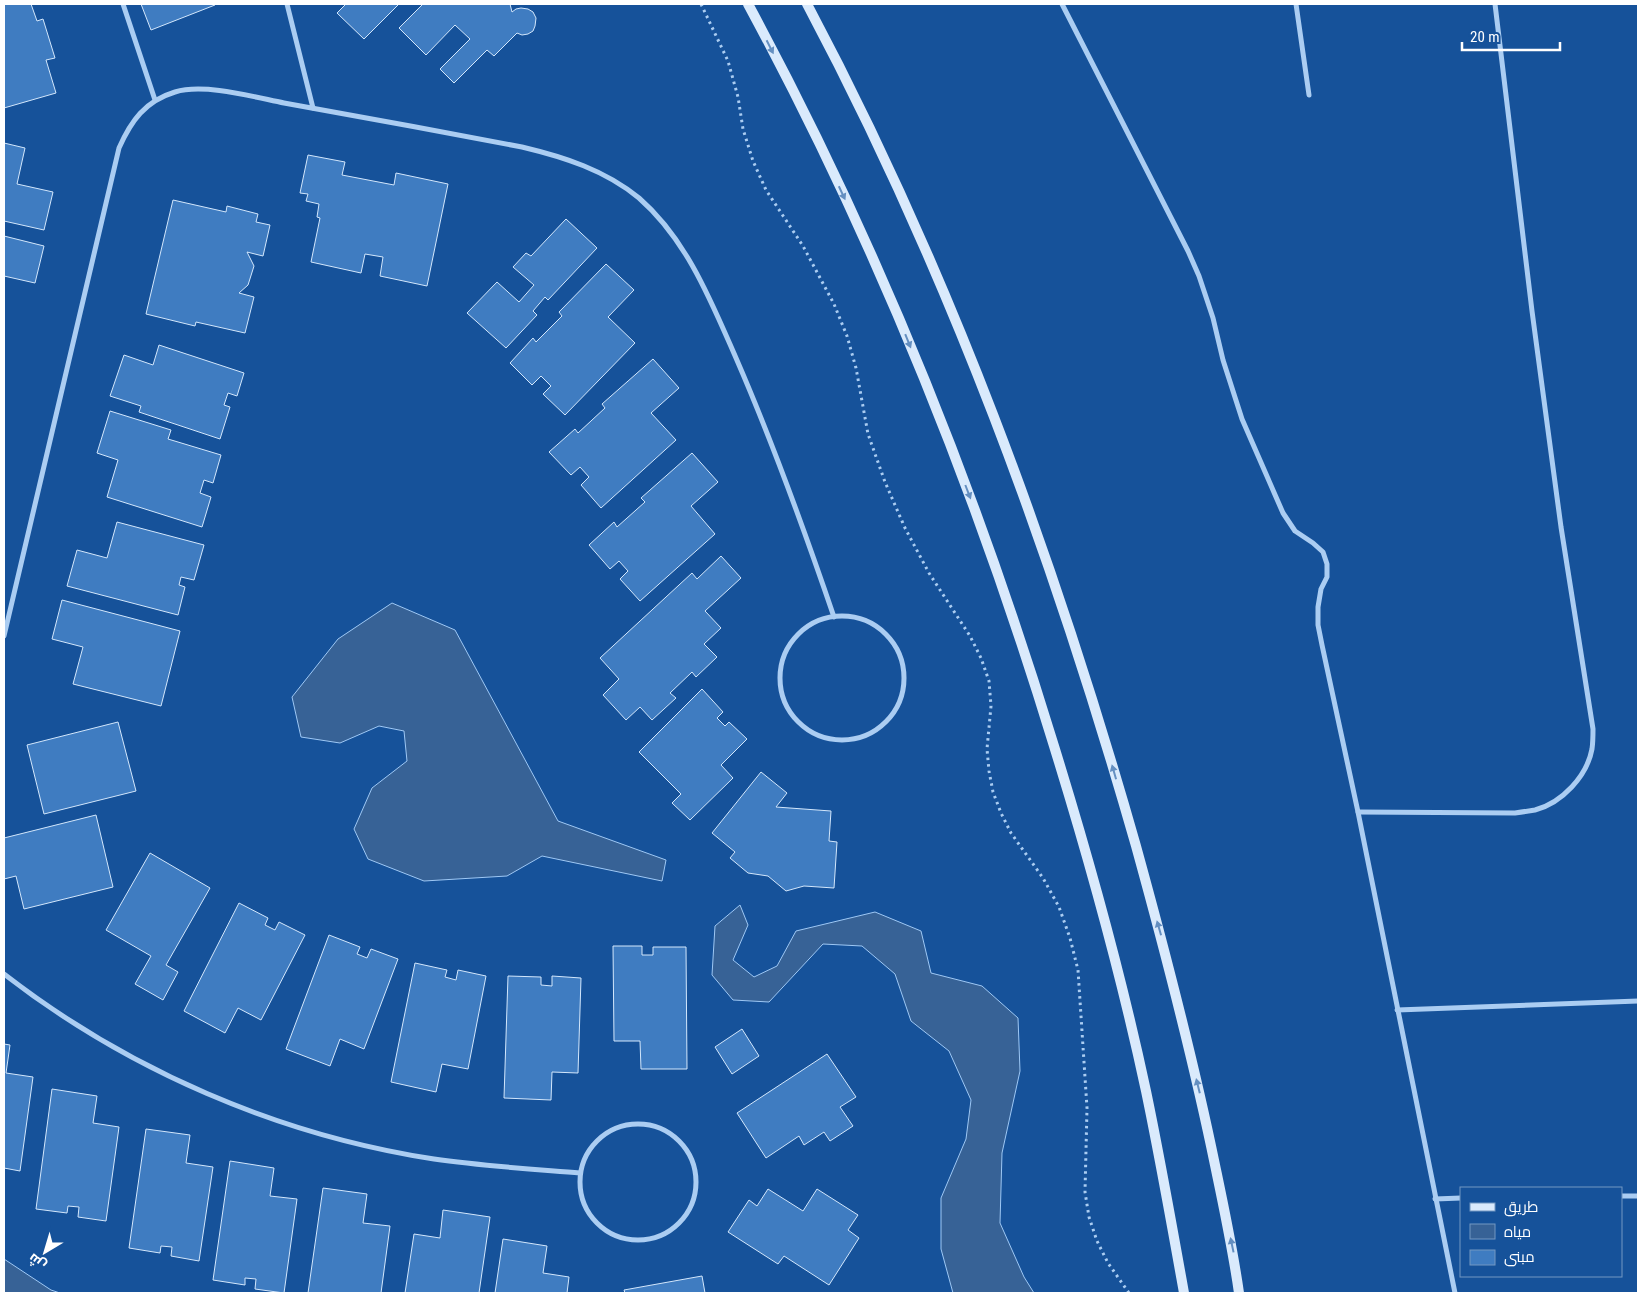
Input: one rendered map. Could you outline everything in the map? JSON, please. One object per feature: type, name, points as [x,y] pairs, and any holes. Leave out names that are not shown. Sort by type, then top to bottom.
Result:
[{"type":"street","points":[[123,4],[155,100]]},
{"type":"street","points":[[287,4],[313,108]]},
{"type":"street","points":[[748,4],[809,123],[902,326],[947,438],[1014,620],[1072,804],[1118,973],[1146,1090],[1184,1293]]},
{"type":"street","points":[[807,4],[868,125],[923,244],[967,347],[1053,575],[1090,690],[1166,954],[1203,1103],[1234,1254],[1240,1293]]},
{"type":"street","points":[[1062,4],[1199,276],[1242,419],[1283,513],[1295,531],[1323,552],[1328,564],[1327,577],[1321,590],[1318,607],[1318,624],[1455,1293]]},
{"type":"street","points":[[1296,4],[1308,95]]},
{"type":"street","points":[[1358,812],[1515,813],[1536,809],[1556,800],[1572,787],[1584,770],[1592,750],[1593,729],[1561,527],[1532,311],[1495,4]]},
{"type":"street","points":[[4,636],[119,148],[127,129],[139,113],[155,100],[176,91],[198,88],[522,147],[584,165],[612,180],[638,198],[661,220],[680,245],[696,272],[745,377],[778,457],[834,617]]},
{"type":"street","points":[[834,617],[852,617],[869,622],[884,632],[895,646],[902,662],[904,680],[901,697],[894,713],[882,726],[867,735],[850,740],[832,740],[815,734],[800,724],[789,711],[782,694],[780,677],[783,660],[790,644],[802,630],[817,622],[834,617]]},
{"type":"street","points":[[4,974],[84,1030],[149,1067],[218,1098],[288,1124],[360,1144],[433,1159],[580,1173]]},
{"type":"street","points":[[1397,1010],[1638,1001]]},
{"type":"street","points":[[642,1124],[659,1128],[674,1136],[686,1149],[694,1164],[697,1182],[694,1199],[687,1215],[675,1228],[660,1236],[643,1240],[626,1239],[610,1233],[596,1222],[586,1208],[581,1191],[580,1173],[586,1157],[595,1142],[608,1132],[624,1125],[642,1124]]},
{"type":"street","points":[[1622,1196],[1638,1196]]},
{"type":"street","points":[[1436,1199],[1460,1198]]},
{"type":"path","points":[[701,4],[728,61],[738,97],[743,130],[753,161],[766,190],[803,246],[834,304],[856,368],[868,434],[885,482],[905,528],[929,573],[970,636],[981,658],[989,681],[991,706],[988,749],[989,771],[993,792],[1011,833],[1043,878],[1058,907],[1070,938],[1078,970],[1087,1108],[1085,1192],[1089,1217],[1097,1241],[1108,1264],[1129,1293]]},
{"type":"water","points":[[392,603],[455,630],[558,821],[666,860],[662,881],[542,856],[507,876],[424,881],[368,859],[354,829],[372,788],[407,761],[404,731],[379,726],[340,743],[301,737],[292,697],[338,639]]},
{"type":"water","points":[[740,905],[748,925],[733,960],[754,977],[777,966],[796,931],[875,912],[921,931],[931,973],[982,986],[1018,1018],[1020,1071],[1002,1153],[1000,1223],[1024,1277],[1034,1293],[953,1293],[941,1249],[941,1198],[966,1139],[971,1100],[949,1051],[911,1021],[895,974],[862,946],[823,944],[769,1002],[733,1000],[712,975],[715,926]]},
{"type":"water","points":[[4,1259],[51,1290],[60,1293],[4,1293]]},
{"type":"building","points":[[4,4],[31,4],[37,21],[43,19],[55,58],[46,60],[56,93],[4,108]]},
{"type":"building","points":[[141,4],[215,4],[215,5],[151,30]]},
{"type":"building","points":[[346,4],[399,4],[364,39],[337,13]]},
{"type":"building","points":[[423,4],[510,4],[512,12],[521,8],[533,12],[536,18],[535,26],[533,31],[528,34],[522,35],[517,33],[494,56],[487,50],[454,83],[440,69],[470,39],[455,25],[426,55],[399,28]]},
{"type":"building","points":[[4,143],[25,148],[17,184],[53,192],[44,230],[4,221]]},
{"type":"building","points":[[308,155],[345,162],[342,175],[394,185],[396,173],[448,184],[427,286],[380,276],[383,257],[365,254],[361,273],[311,262],[320,218],[317,217],[319,204],[306,201],[308,194],[300,193]]},
{"type":"building","points":[[173,200],[226,212],[227,206],[258,214],[256,222],[270,225],[263,256],[247,252],[254,266],[248,285],[239,293],[254,297],[245,333],[196,322],[195,326],[146,314]]},
{"type":"building","points":[[566,219],[597,248],[548,300],[545,297],[533,311],[537,315],[506,348],[467,313],[497,282],[519,302],[534,285],[513,267],[526,253],[531,256]]},
{"type":"building","points":[[4,236],[44,246],[35,283],[4,276]]},
{"type":"building","points":[[606,264],[634,290],[608,317],[635,343],[565,415],[543,394],[551,386],[541,376],[532,385],[510,363],[533,338],[536,342],[562,316],[559,312]]},
{"type":"building","points":[[159,345],[244,373],[237,396],[228,393],[224,405],[230,407],[220,439],[139,412],[141,406],[110,396],[124,355],[153,365]]},
{"type":"building","points":[[653,359],[679,388],[651,413],[676,440],[601,508],[581,485],[589,477],[580,467],[571,475],[549,452],[575,429],[578,433],[605,408],[602,404]]},
{"type":"building","points":[[110,411],[171,430],[168,439],[221,455],[213,483],[204,480],[200,493],[211,497],[202,527],[107,497],[118,460],[97,453]]},
{"type":"building","points":[[692,453],[718,482],[691,506],[715,534],[640,601],[620,579],[628,571],[619,561],[610,569],[589,545],[614,522],[617,527],[645,502],[641,498]]},
{"type":"building","points":[[117,522],[204,545],[194,580],[181,577],[179,585],[185,587],[178,615],[67,586],[77,550],[107,558]]},
{"type":"building","points":[[721,556],[741,578],[705,611],[721,628],[704,644],[717,657],[696,677],[692,672],[670,693],[676,698],[652,720],[640,707],[626,720],[603,695],[619,679],[600,658],[692,573],[697,579]]},
{"type":"building","points":[[62,600],[180,631],[161,706],[73,684],[83,647],[52,639]]},
{"type":"building","points":[[702,689],[723,712],[717,718],[725,726],[729,722],[747,739],[721,765],[733,778],[690,820],[672,803],[681,794],[639,752]]},
{"type":"building","points":[[118,722],[136,791],[44,814],[27,745]]},
{"type":"building","points":[[761,772],[787,793],[776,807],[831,811],[829,841],[837,842],[834,888],[804,886],[786,891],[768,876],[748,873],[730,858],[735,852],[712,833]]},
{"type":"building","points":[[96,815],[113,887],[24,909],[16,876],[4,879],[4,838]]},
{"type":"building","points":[[150,853],[210,888],[166,965],[178,972],[163,1000],[135,984],[151,956],[106,930]]},
{"type":"building","points":[[239,903],[268,918],[265,925],[275,930],[279,922],[305,935],[261,1020],[238,1008],[225,1033],[184,1011]]},
{"type":"building","points":[[329,935],[360,947],[357,954],[367,958],[371,949],[398,959],[364,1049],[340,1039],[330,1066],[286,1049]]},
{"type":"building","points":[[613,946],[642,946],[642,955],[653,955],[653,947],[686,947],[687,1069],[641,1069],[640,1041],[614,1041]]},
{"type":"building","points":[[415,963],[447,970],[445,977],[456,980],[458,970],[486,976],[468,1069],[442,1064],[436,1092],[391,1082]]},
{"type":"building","points":[[508,976],[541,977],[541,985],[552,986],[552,976],[581,978],[578,1073],[552,1072],[551,1100],[504,1098]]},
{"type":"building","points":[[742,1029],[759,1056],[732,1074],[715,1047]]},
{"type":"building","points":[[4,1044],[10,1045],[6,1073],[33,1077],[20,1171],[4,1168]]},
{"type":"building","points":[[827,1054],[856,1097],[840,1107],[853,1126],[830,1141],[824,1132],[804,1145],[799,1136],[766,1158],[737,1113]]},
{"type":"building","points":[[52,1089],[97,1096],[93,1123],[119,1127],[106,1221],[78,1217],[79,1207],[68,1206],[67,1213],[36,1209]]},
{"type":"building","points":[[146,1129],[190,1135],[186,1163],[213,1167],[199,1261],[171,1256],[172,1247],[161,1246],[160,1253],[129,1248]]},
{"type":"building","points":[[230,1161],[274,1168],[270,1196],[297,1199],[284,1293],[255,1289],[256,1279],[245,1278],[245,1285],[213,1280]]},
{"type":"building","points":[[323,1188],[367,1194],[363,1223],[390,1226],[381,1293],[308,1293]]},
{"type":"building","points":[[768,1189],[803,1211],[817,1189],[858,1215],[848,1230],[859,1238],[829,1285],[784,1256],[778,1264],[728,1232],[749,1200],[757,1206]]},
{"type":"building","points":[[443,1210],[490,1217],[479,1293],[405,1293],[414,1234],[440,1238]]},
{"type":"building","points":[[503,1239],[547,1246],[543,1273],[569,1277],[567,1293],[495,1293]]},
{"type":"building","points":[[702,1276],[705,1293],[625,1293],[624,1290]]}]
